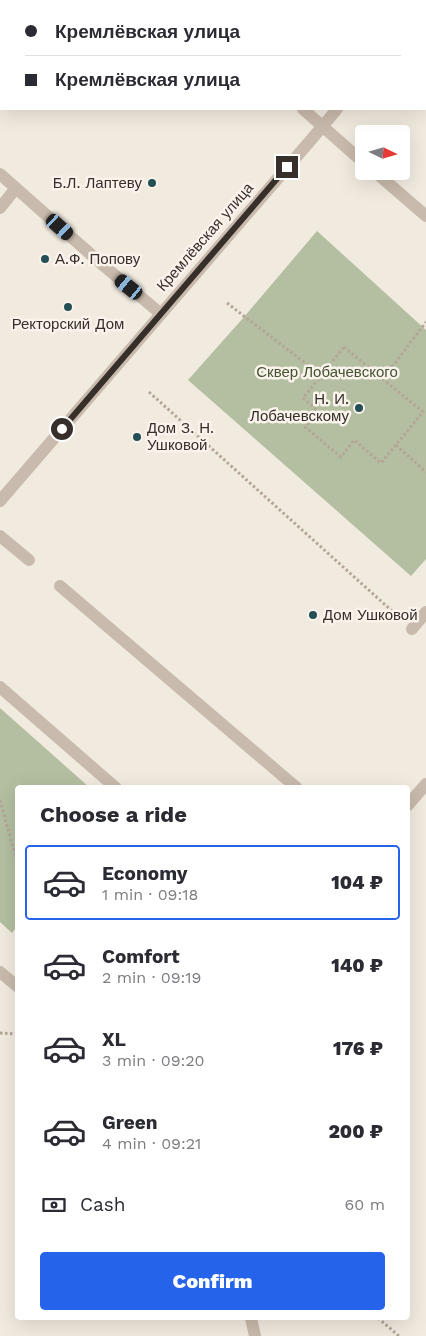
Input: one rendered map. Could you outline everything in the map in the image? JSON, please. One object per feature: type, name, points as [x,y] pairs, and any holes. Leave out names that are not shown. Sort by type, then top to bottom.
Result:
[{"type":"street","points":[[304,110],[355,155]]},
{"type":"street","name":"Кремлёвская улица","points":[[0,501],[336,110]]},
{"type":"street","points":[[0,174],[161,314]]},
{"type":"street","points":[[384,180],[426,216]]},
{"type":"street","points":[[0,208],[16,188]]},
{"type":"street","points":[[0,536],[29,560]]},
{"type":"street","points":[[60,586],[293,785]]},
{"type":"street","points":[[412,629],[426,612]]},
{"type":"street","points":[[0,688],[113,785]]},
{"type":"street","points":[[410,803],[426,784]]},
{"type":"street","points":[[0,972],[15,984]]},
{"type":"street","points":[[251,1320],[254,1336]]},
{"type":"path","points":[[227,303],[322,376]]},
{"type":"path","points":[[383,379],[426,322]]},
{"type":"path","points":[[344,347],[383,379],[423,412],[381,463],[354,440],[341,457],[305,427],[318,411],[303,398],[344,347]]},
{"type":"path","points":[[150,392],[412,629]]},
{"type":"path","points":[[396,445],[426,472]]},
{"type":"path","points":[[0,800],[15,855]]},
{"type":"path","points":[[0,1033],[15,1034]]},
{"type":"path","points":[[380,1320],[399,1336]]},
{"type":"green space","name":"Сквер Лобачевского","points":[[317,231],[426,330],[426,559],[411,576],[188,380]]},
{"type":"green space","points":[[0,708],[87,785],[15,785],[15,929],[12,933],[0,922]]},
{"type":"place","name":"Б.Л. Лаптеву","points":[[152,183]]},
{"type":"place","name":"А.Ф. Попову","points":[[45,259]]},
{"type":"place","name":"Ректорский Дом","points":[[68,307]]},
{"type":"place","name":"Н. И. Лобачевскому","points":[[359,408]]},
{"type":"place","name":"Дом З. Н. Ушковой","points":[[137,437]]},
{"type":"place","name":"Дом Ушковой","points":[[313,615]]},
{"type":"route","points":[[62,429],[287,167]]}]
